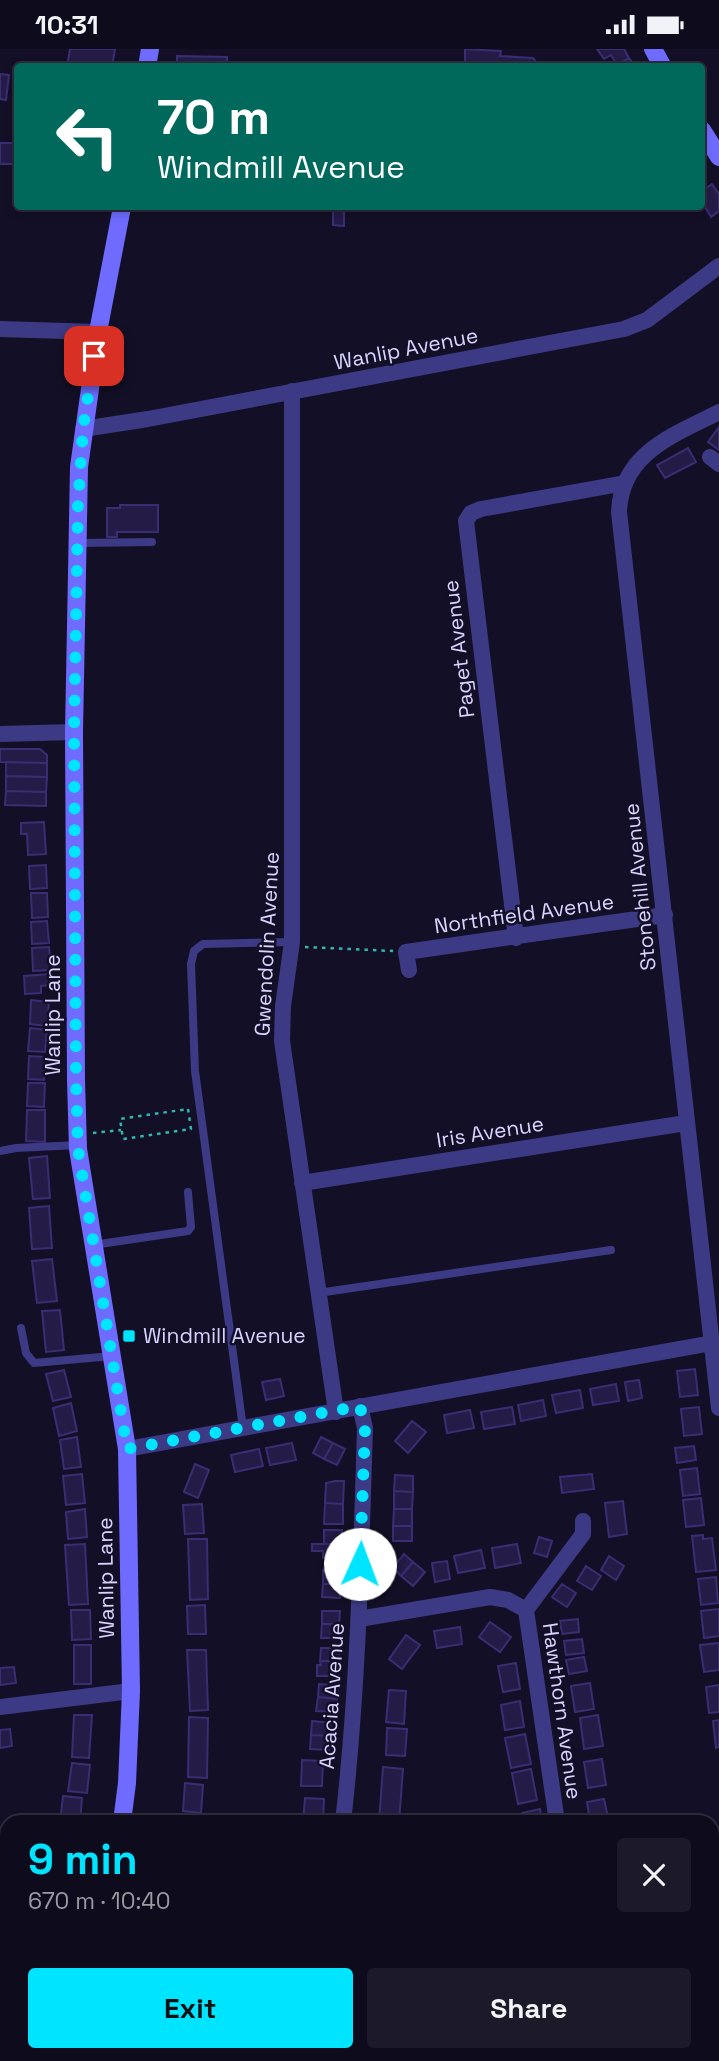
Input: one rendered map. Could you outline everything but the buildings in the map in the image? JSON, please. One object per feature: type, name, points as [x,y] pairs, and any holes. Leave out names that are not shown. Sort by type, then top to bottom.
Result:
[{"type":"street","points":[[705,135],[719,157]]},
{"type":"street","name":"Wanlip Lane","points":[[121,210],[83,429],[77,543],[74,732],[78,1140],[127,1449],[131,1691],[123,1815]]},
{"type":"street","name":"Wanlip Avenue","points":[[83,429],[638,325],[719,266]]},
{"type":"street","points":[[0,329],[98,332]]},
{"type":"street","name":"Gwendolin Avenue","points":[[292,391],[292,944],[283,1006],[282,1041],[336,1412]]},
{"type":"street","name":"Stonehill Avenue","points":[[719,412],[650,450],[634,466],[625,483],[619,512],[686,1123],[712,1272],[712,1343],[719,1408]]},
{"type":"street","name":"Paget Avenue","points":[[516,937],[466,521],[471,513],[481,509],[625,483]]},
{"type":"street","points":[[0,734],[74,732]]},
{"type":"street","name":"Northfield Avenue","points":[[407,952],[664,915]]},
{"type":"street","points":[[407,952],[409,970]]},
{"type":"street","name":"Iris Avenue","points":[[302,1183],[686,1123]]},
{"type":"street","points":[[127,1449],[712,1343]]},
{"type":"street","name":"Acacia Avenue","points":[[344,1815],[352,1738],[359,1619],[365,1429],[360,1406]]},
{"type":"street","points":[[526,1610],[584,1533]]},
{"type":"street","name":"Hawthorn Avenue","points":[[359,1619],[490,1597],[508,1600],[526,1610],[556,1815]]},
{"type":"street","points":[[0,1707],[131,1691]]},
{"type":"lane","points":[[77,543],[152,541]]},
{"type":"lane","points":[[243,1428],[195,1071],[191,964],[194,951],[203,944],[292,944]]},
{"type":"lane","points":[[0,1151],[78,1140]]},
{"type":"lane","points":[[93,1245],[188,1231],[191,1227],[188,1192]]},
{"type":"lane","points":[[318,1293],[611,1250]]},
{"type":"lane","points":[[21,1328],[26,1353],[34,1363],[112,1356]]},
{"type":"path","points":[[292,944],[407,952]]},
{"type":"path","points":[[188,1109],[191,1129],[123,1139],[121,1130],[120,1119],[188,1109]]},
{"type":"path","points":[[78,1140],[121,1130]]},
{"type":"place","name":"Windmill Avenue","points":[[129,1336]]},
{"type":"route","points":[[94,356],[83,429],[78,505],[74,732],[78,1149],[127,1449],[360,1406],[365,1429],[360,1564]]}]
